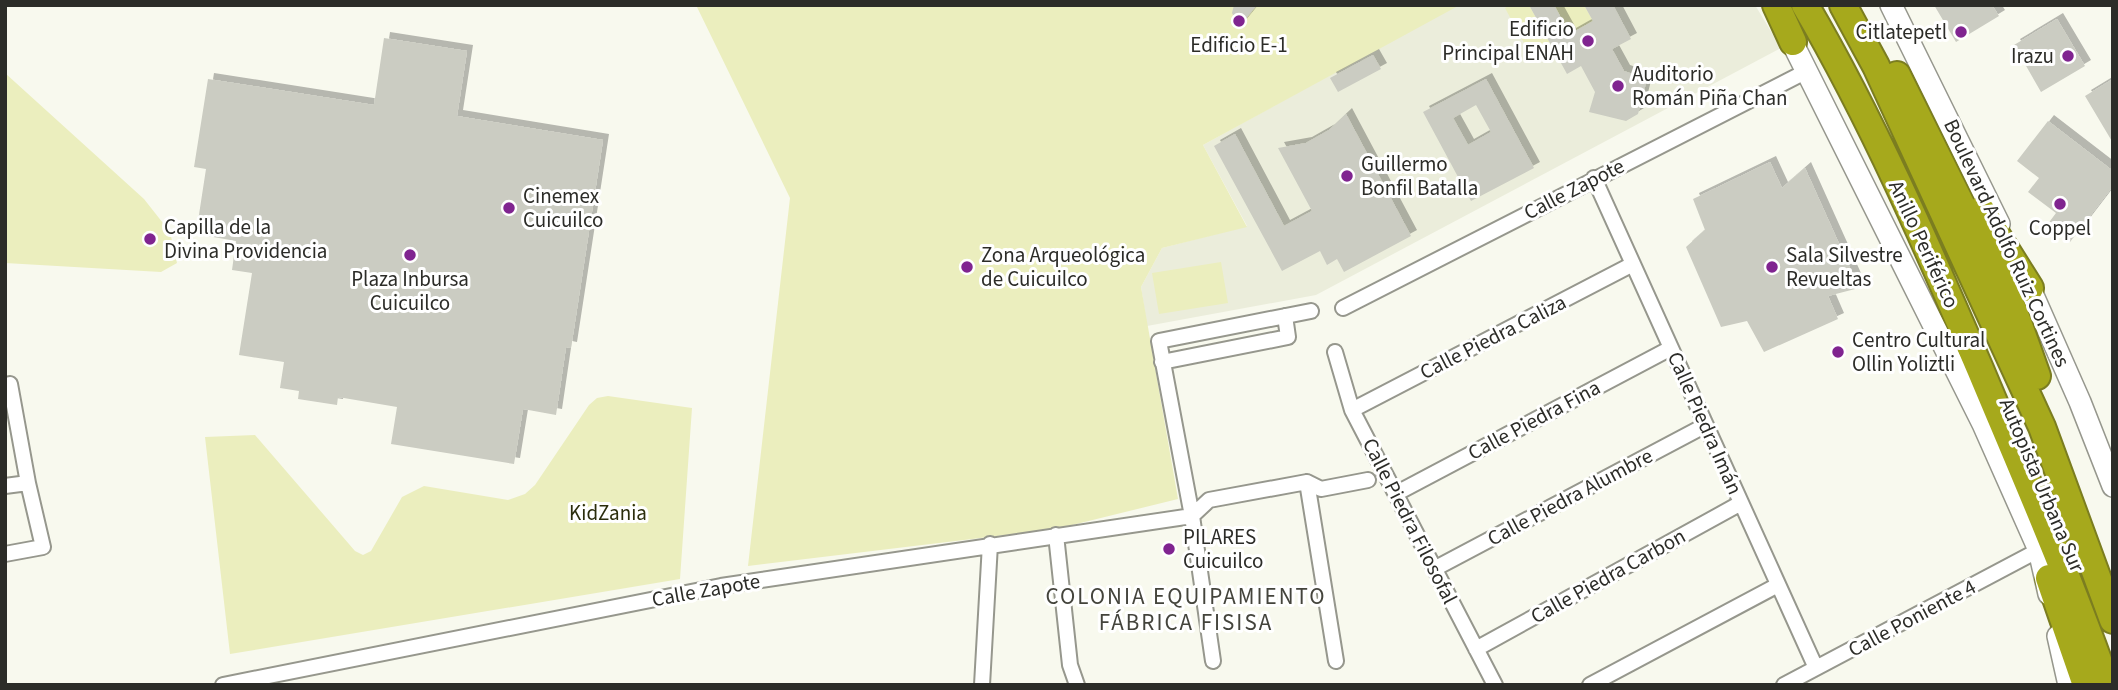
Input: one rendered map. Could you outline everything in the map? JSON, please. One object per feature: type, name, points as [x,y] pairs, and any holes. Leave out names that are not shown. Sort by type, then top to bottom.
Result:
[{"type":"highway","points":[[1774,5],[1793,42]]},
{"type":"highway","name":"Anillo Periférico","points":[[1805,5],[1845,73],[1943,284],[2047,547],[2107,685]]},
{"type":"highway","name":"Autopista Urbana Sur","points":[[1820,5],[1903,165],[2056,509],[2113,665]]},
{"type":"highway","points":[[1856,8],[2031,288]]},
{"type":"highway","name":"Autopista Urbana Sur","points":[[1856,8],[1876,66],[2042,428],[2113,620]]},
{"type":"highway","points":[[1917,109],[2014,311],[2113,581]]},
{"type":"highway","points":[[2047,547],[2087,685]]},
{"type":"main road","name":"Boulevard Adolfo Ruiz Cortines","points":[[1891,5],[2031,288],[2113,486]]},
{"type":"main road","points":[[1793,42],[2047,547],[2069,685]]},
{"type":"street","name":"Calle Zapote","points":[[1343,308],[1807,71]]},
{"type":"street","name":"Calle Piedra Imán","points":[[1594,178],[1816,668]]},
{"type":"street","name":"Calle Piedra Caliza","points":[[1352,410],[1633,264]]},
{"type":"street","points":[[1213,661],[1192,516],[1159,341],[1311,311]]},
{"type":"street","points":[[1162,362],[1287,337],[1284,316]]},
{"type":"street","name":"Calle Piedra Fina","points":[[1397,493],[1671,348]]},
{"type":"street","name":"Calle Piedra Filosofal","points":[[1335,352],[1352,410],[1495,685]]},
{"type":"street","points":[[5,385],[10,384],[43,547],[5,554]]},
{"type":"street","name":"Calle Piedra Alumbre","points":[[1434,569],[1706,425]]},
{"type":"street","points":[[1192,516],[1209,500],[1307,482],[1321,489],[1368,480]]},
{"type":"street","points":[[1307,482],[1336,661]]},
{"type":"street","points":[[5,485],[28,483]]},
{"type":"street","name":"Calle Piedra Carbon","points":[[1476,649],[1741,503]]},
{"type":"street","name":"Calle Zapote","points":[[223,685],[721,586],[1192,516]]},
{"type":"street","points":[[1056,535],[1070,665],[1077,685]]},
{"type":"street","points":[[982,685],[990,544]]},
{"type":"street","name":"Calle Poniente 4","points":[[1784,685],[2047,547]]},
{"type":"street","points":[[1590,685],[1778,585]]},
{"type":"shaded area","points":[[1457,5],[1755,5],[1781,48],[1316,295],[1147,326],[1141,287],[1162,248],[1247,226],[1203,145]]},
{"type":"green space","name":"Zona Arqueológica de Cuicuilco","points":[[696,5],[1458,6],[1203,145],[1247,227],[1162,248],[1141,287],[1178,499],[1056,529],[748,566],[790,198]]},
{"type":"green space","points":[[1510,5],[1529,5],[1550,43],[1530,54],[1505,8]]},
{"type":"green space","points":[[1554,5],[1584,5],[1593,21],[1570,34]]},
{"type":"green space","points":[[5,73],[144,199],[170,232],[177,263],[161,272],[5,263]]},
{"type":"green space","points":[[1221,262],[1228,303],[1159,314],[1152,273]]},
{"type":"green space","name":"KidZania","points":[[608,396],[692,408],[680,579],[230,654],[205,437],[255,435],[355,551],[363,555],[371,551],[402,497],[424,486],[508,500],[525,494],[535,485],[589,405],[597,398]]},
{"type":"building","points":[[1234,5],[1257,5],[1239,27],[1232,13]]},
{"type":"building","points":[[1529,5],[1554,5],[1570,34],[1593,21],[1584,5],[1613,5],[1631,39],[1612,49],[1624,71],[1647,79],[1638,114],[1626,121],[1589,112],[1595,92],[1581,66],[1567,74]]},
{"type":"building","name":"Citlatepetl","points":[[1934,5],[1992,5],[1999,16],[1956,42]]},
{"type":"building","name":"Irazu","points":[[2057,19],[2085,66],[2041,92],[2014,45]]},
{"type":"building","name":"Plaza Inbursa Cuicuilco","points":[[384,38],[467,51],[457,116],[603,140],[571,348],[566,347],[556,415],[523,409],[514,464],[391,444],[397,407],[338,397],[337,405],[298,399],[299,391],[280,388],[284,362],[239,355],[252,273],[232,270],[236,241],[196,234],[206,169],[194,167],[208,79],[374,105]]},
{"type":"building","points":[[1373,55],[1381,69],[1338,92],[1330,78]]},
{"type":"building","points":[[1486,79],[1534,168],[1471,201],[1423,112]],"holes":[[[1476,105],[1491,132],[1468,145],[1453,118]]]},
{"type":"building","points":[[2113,79],[2113,143],[2085,96]]},
{"type":"building","points":[[1346,114],[1411,236],[1344,272],[1337,259],[1327,265],[1320,251],[1282,271],[1214,146],[1235,134],[1284,226],[1312,211],[1278,148],[1306,143],[1329,130]]},
{"type":"building","points":[[2048,121],[2113,171],[2113,186],[2070,242],[2047,225],[2056,213],[2028,192],[2039,178],[2017,161]]},
{"type":"building","name":"Sala Silvestre Revueltas","points":[[1770,162],[1782,188],[1805,168],[1859,288],[1828,296],[1838,319],[1764,352],[1747,321],[1721,327],[1686,247],[1705,230],[1693,199]]},
{"type":"place","name":"Edificio E-1","points":[[1239,21]]},
{"type":"place","name":"Citlatepetl","points":[[1961,32]]},
{"type":"place","name":"Edificio Principal ENAH","points":[[1588,41]]},
{"type":"place","name":"Irazu","points":[[2068,56]]},
{"type":"place","name":"Auditorio Román Piña Chan","points":[[1618,86]]},
{"type":"place","name":"Guillermo Bonfil Batalla","points":[[1347,176]]},
{"type":"place","name":"Coppel","points":[[2060,204]]},
{"type":"place","name":"Cinemex Cuicuilco","points":[[509,208]]},
{"type":"place","name":"Capilla de la Divina Providencia","points":[[150,239]]},
{"type":"place","name":"Plaza Inbursa Cuicuilco","points":[[410,255]]},
{"type":"place","name":"Zona Arqueológica de Cuicuilco","points":[[967,267]]},
{"type":"place","name":"Sala Silvestre Revueltas","points":[[1772,267]]},
{"type":"place","name":"Centro Cultural Ollin Yoliztli","points":[[1838,352]]},
{"type":"place","name":"PILARES Cuicuilco","points":[[1169,549]]},
{"type":"district","name":"COLONIA EQUIPAMIENTO FÁBRICA FISISA","points":[[1186,609]]}]
